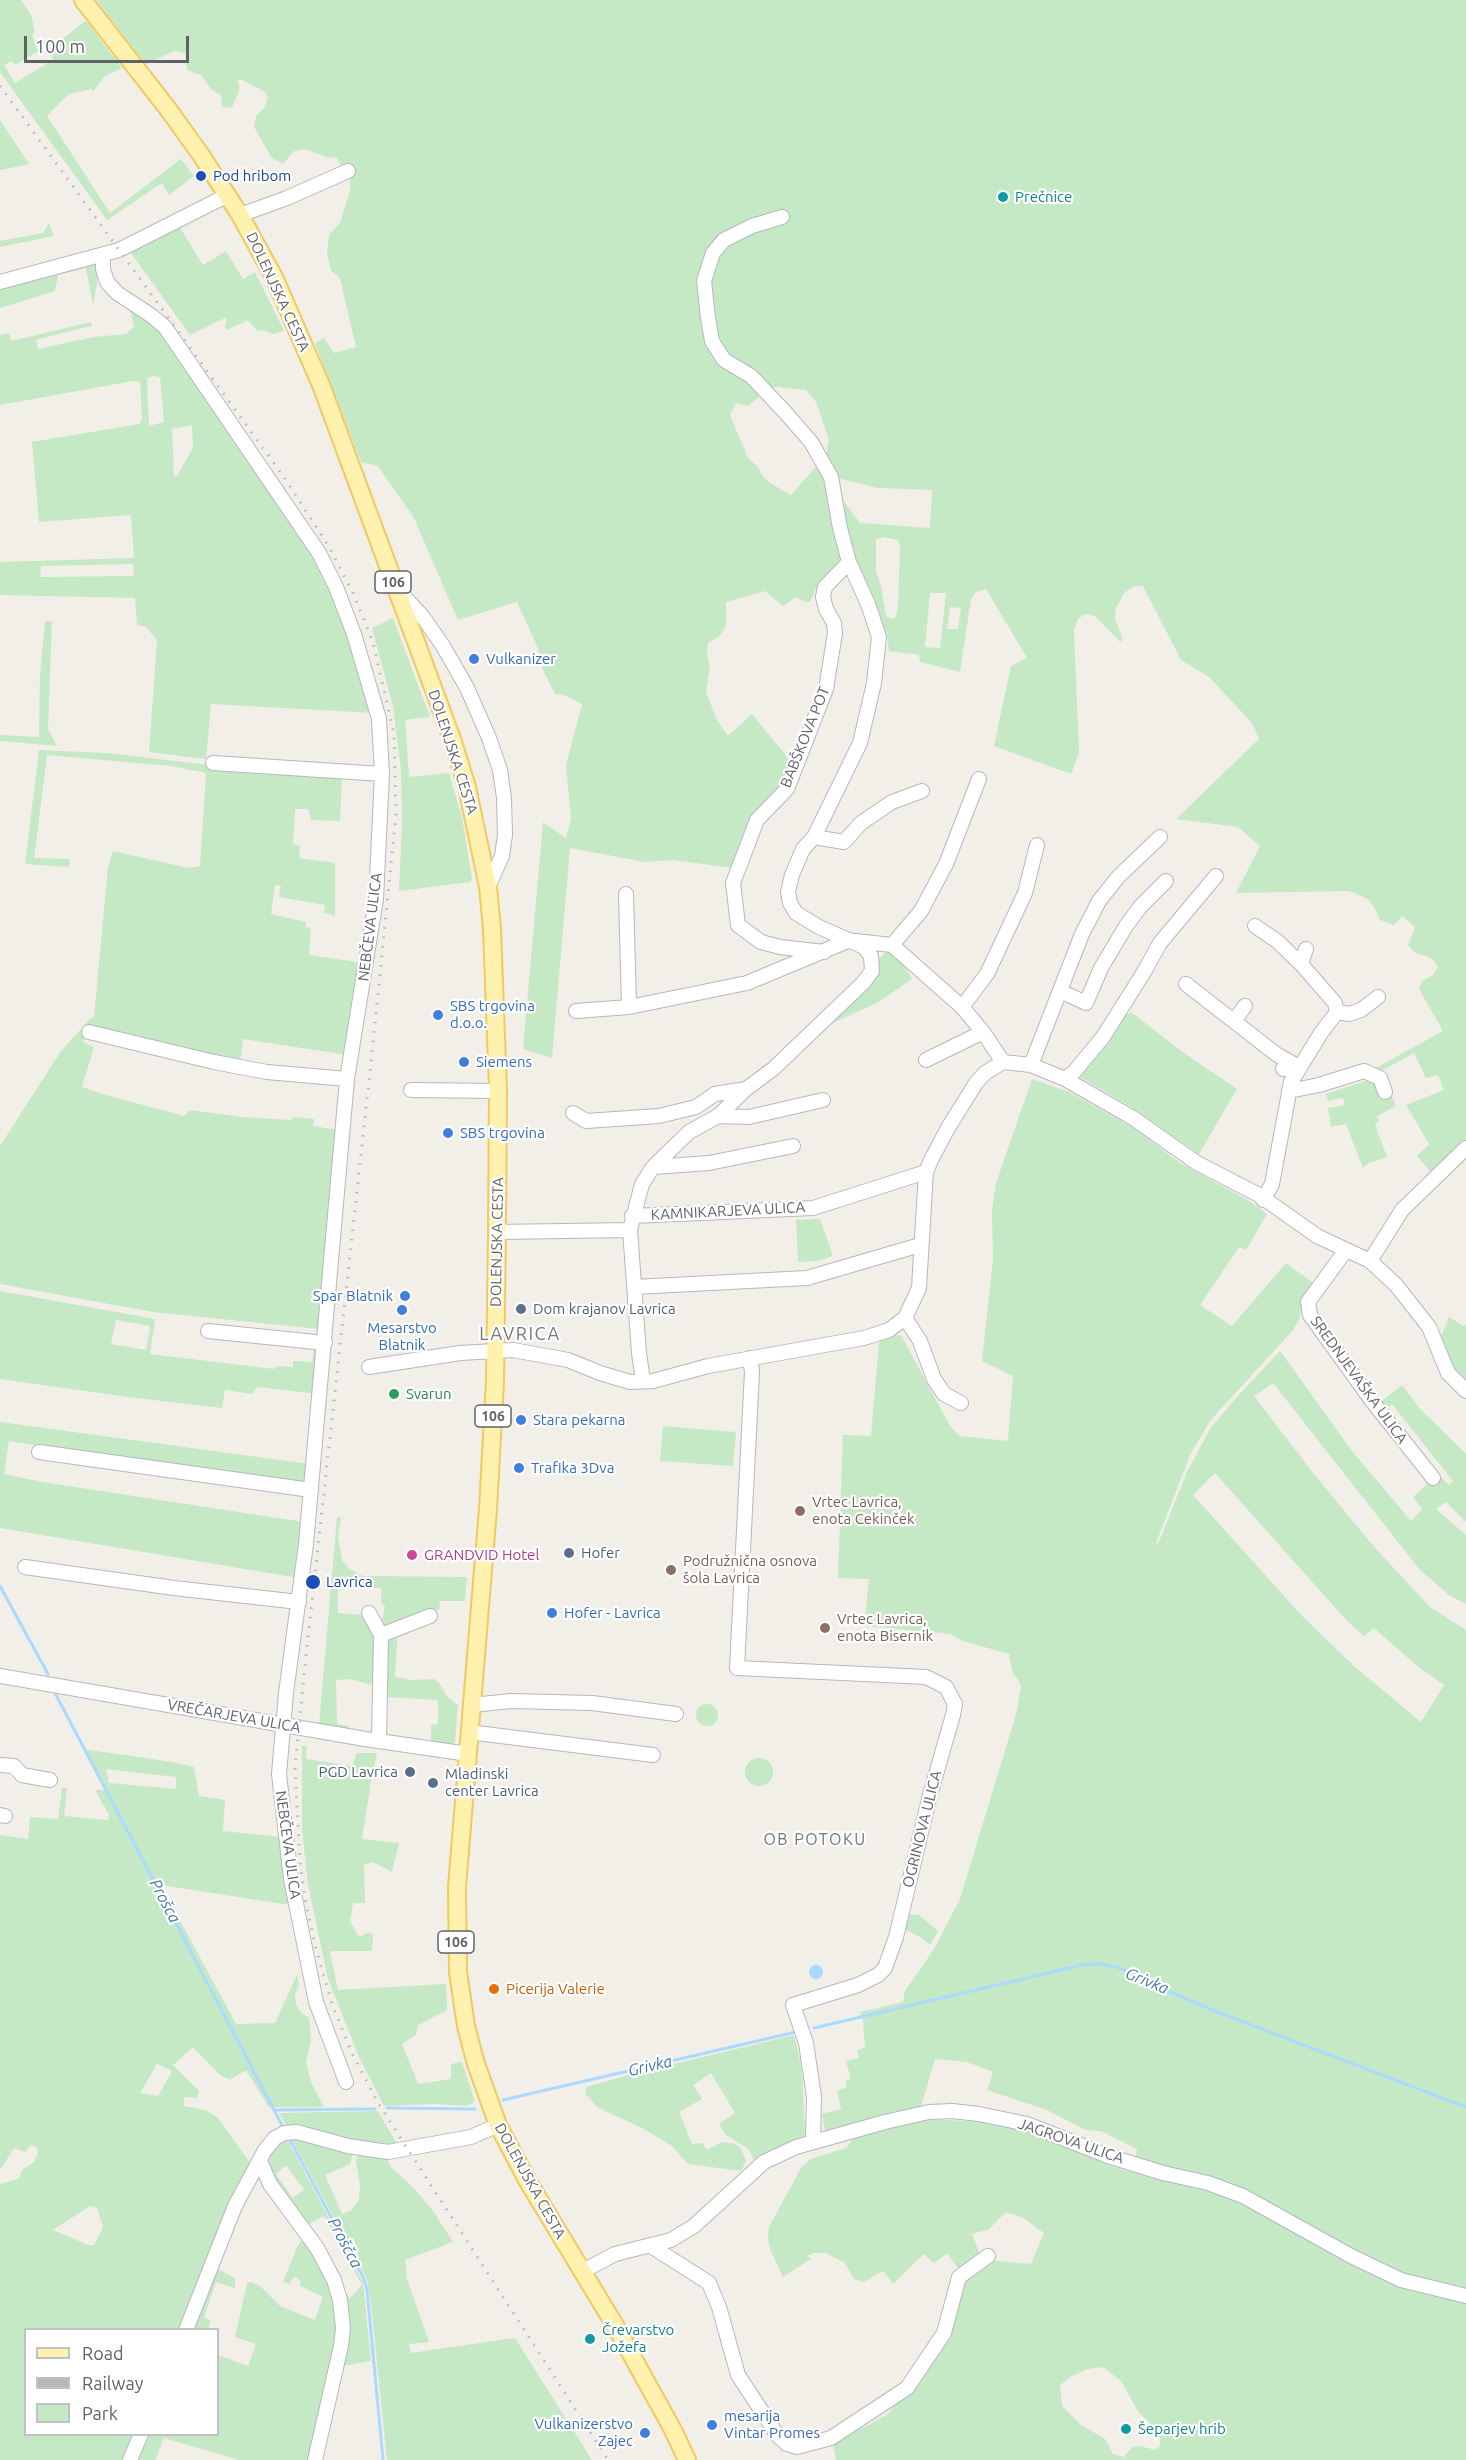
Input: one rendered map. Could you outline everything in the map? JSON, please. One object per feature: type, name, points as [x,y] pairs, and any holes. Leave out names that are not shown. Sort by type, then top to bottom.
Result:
[{"type":"main road","name":"DOLENJSKA CESTA","points":[[83,0],[168,109],[228,195],[274,277],[316,374],[461,768],[478,831],[488,887],[493,940],[498,1091],[495,1351],[483,1586],[457,1887],[458,1972],[466,2026],[476,2064],[498,2125],[527,2181],[583,2271],[633,2358],[687,2460]]},
{"type":"street","points":[[240,215],[287,198],[348,171]]},
{"type":"street","points":[[0,282],[119,250],[228,195]]},
{"type":"street","points":[[643,1381],[630,1230],[642,1184],[653,1167],[689,1132],[718,1116],[746,1089],[773,1069],[863,983],[872,971],[871,956],[864,947],[819,927],[796,913],[790,903],[788,892],[792,875],[803,849],[814,837],[860,743],[874,683],[879,637],[868,604],[849,562],[831,477],[810,442],[751,376],[724,360],[712,342],[704,281],[713,253],[724,240],[752,226],[782,217]]},
{"type":"street","name":"NEBČEVA ULICA","points":[[103,256],[103,269],[107,282],[165,327],[319,553],[336,587],[360,652],[379,719],[382,774],[376,899],[347,1079],[311,1490],[299,1602],[282,1724],[279,1774],[291,1879],[316,2002],[345,2082]]},
{"type":"street","name":"BABŠKOVA POT","points":[[824,952],[780,947],[761,942],[738,926],[733,883],[757,820],[787,789],[826,689],[835,633],[834,622],[826,609],[823,597],[825,587],[849,562]]},
{"type":"street","name":"DOLENJSKA CESTA","points":[[394,586],[423,617],[443,646],[476,708],[500,770],[504,798],[505,836],[502,856],[488,887]]},
{"type":"street","points":[[213,763],[382,774]]},
{"type":"street","points":[[892,945],[921,911],[946,864],[979,779]]},
{"type":"street","points":[[814,837],[844,842],[861,823],[892,802],[922,791]]},
{"type":"street","points":[[1031,1065],[1082,934],[1099,901],[1119,876],[1160,837]]},
{"type":"street","points":[[962,1007],[987,974],[1025,893],[1037,845]]},
{"type":"street","points":[[1065,1079],[1074,1072],[1103,1037],[1160,943],[1216,876]]},
{"type":"street","points":[[1060,991],[1086,1003],[1101,968],[1115,944],[1140,907],[1166,881]]},
{"type":"street","points":[[626,894],[629,1007]]},
{"type":"street","points":[[1255,926],[1301,964],[1335,1003],[1337,1012],[1299,1066],[1288,1091],[1272,1184],[1263,1200]]},
{"type":"street","points":[[576,1011],[629,1007],[747,983],[850,940],[892,945],[962,1007],[984,1032],[1004,1062]]},
{"type":"street","points":[[1301,964],[1306,949]]},
{"type":"street","points":[[1320,986],[1327,973]]},
{"type":"street","points":[[1186,984],[1276,1054],[1299,1066]]},
{"type":"street","points":[[1337,1012],[1349,1014],[1361,1010],[1378,997]]},
{"type":"street","points":[[1234,1021],[1245,1006]]},
{"type":"street","points":[[89,1032],[214,1062],[267,1072],[347,1079]]},
{"type":"street","points":[[926,1060],[984,1032]]},
{"type":"street","points":[[369,1367],[460,1353],[513,1350],[568,1359],[630,1382],[653,1381],[708,1366],[864,1338],[890,1330],[905,1318],[914,1303],[919,1288],[926,1172],[948,1128],[976,1083],[985,1073],[1004,1062],[1031,1065],[1065,1079],[1133,1118],[1197,1163],[1263,1200],[1300,1226],[1370,1261],[1396,1285],[1429,1327],[1449,1372],[1466,1391]]},
{"type":"street","points":[[1283,1069],[1299,1066]]},
{"type":"street","points":[[1288,1091],[1319,1085],[1364,1071],[1380,1078],[1385,1092]]},
{"type":"street","points":[[573,1113],[586,1122],[659,1116],[696,1107],[715,1094],[746,1089]]},
{"type":"street","points":[[411,1090],[498,1091]]},
{"type":"street","points":[[718,1116],[749,1117],[823,1100]]},
{"type":"street","points":[[653,1167],[710,1163],[793,1146]]},
{"type":"street","points":[[1370,1261],[1402,1210],[1466,1148]]},
{"type":"street","name":"KAMNIKARJEVA ULICA","points":[[632,1216],[813,1208],[926,1172]]},
{"type":"street","points":[[497,1232],[630,1230]]},
{"type":"street","points":[[634,1287],[807,1278],[920,1245]]},
{"type":"street","name":"SREDNJEVAŠKA ULICA","points":[[1346,1250],[1308,1302],[1310,1315],[1372,1401],[1433,1478]]},
{"type":"street","points":[[905,1318],[920,1341],[934,1379],[944,1394],[961,1403]]},
{"type":"street","points":[[208,1331],[325,1343]]},
{"type":"street","name":"OGRINOVA ULICA","points":[[750,1358],[752,1372],[739,1592],[737,1668],[926,1677],[946,1687],[955,1704],[954,1715],[930,1795],[892,1954],[885,1968],[878,1975],[841,1990],[793,2005],[806,2043],[814,2097],[813,2141]]},
{"type":"street","points":[[39,1452],[311,1490]]},
{"type":"street","points":[[25,1567],[174,1588],[299,1602]]},
{"type":"street","points":[[369,1613],[381,1635],[378,1741]]},
{"type":"street","points":[[381,1635],[430,1616]]},
{"type":"street","name":"VREČARJEVA ULICA","points":[[0,1676],[378,1741],[468,1754]]},
{"type":"street","points":[[472,1705],[511,1701],[592,1703],[676,1714]]},
{"type":"street","points":[[469,1732],[653,1755]]},
{"type":"street","points":[[0,1764],[14,1766],[22,1775],[50,1779]]},
{"type":"street","name":"JAGROVA ULICA","points":[[583,2271],[615,2254],[671,2240],[694,2226],[764,2162],[813,2141],[929,2112],[952,2111],[1028,2124],[1108,2156],[1163,2173],[1208,2183],[1243,2196],[1351,2256],[1401,2280],[1466,2295]]},
{"type":"street","points":[[187,2328],[235,2206],[260,2162],[264,2150],[275,2138],[297,2132],[348,2146],[388,2152],[471,2137],[498,2125]]},
{"type":"street","points":[[260,2162],[270,2184],[317,2248],[334,2280],[340,2300],[343,2328],[341,2346],[315,2460]]},
{"type":"street","points":[[651,2246],[710,2283],[738,2375],[778,2436],[799,2454],[831,2438],[907,2388],[944,2333],[959,2277],[988,2256]]},
{"type":"street","points":[[130,2460],[140,2436]]},
{"type":"green space","points":[[0,0],[21,0],[31,15],[35,32],[32,35],[38,51],[15,65],[11,61],[4,65],[15,83],[53,60],[51,47],[86,21],[122,68],[105,76],[93,91],[92,89],[69,94],[47,116],[110,213],[181,159],[194,176],[169,195],[162,183],[107,220],[0,72]]},
{"type":"green space","points":[[96,0],[1466,0],[1466,1141],[1433,1175],[1417,1156],[1429,1144],[1406,1105],[1444,1090],[1438,1075],[1426,1078],[1414,1053],[1374,1075],[1374,1069],[1443,1031],[1419,989],[1422,981],[1433,975],[1438,966],[1431,958],[1414,952],[1408,945],[1415,927],[1402,916],[1394,925],[1380,920],[1368,899],[1349,891],[1236,893],[1260,846],[1238,827],[1176,819],[1259,739],[1252,723],[1209,677],[1181,660],[1143,586],[1134,586],[1124,593],[1116,608],[1115,619],[1123,639],[1120,642],[1095,616],[1085,614],[1078,619],[1074,630],[1079,753],[1071,774],[994,746],[1011,666],[1027,658],[986,589],[976,592],[971,599],[960,672],[920,662],[919,655],[889,651],[887,633],[852,568],[824,591],[816,588],[810,602],[796,597],[783,606],[765,591],[726,602],[726,625],[720,636],[708,643],[707,655],[710,667],[706,692],[717,720],[728,736],[752,714],[788,758],[793,773],[776,795],[733,868],[673,860],[645,862],[570,848],[552,1058],[523,1049],[543,822],[566,838],[571,819],[566,765],[582,704],[564,695],[555,694],[543,670],[538,648],[517,602],[458,620],[414,518],[378,466],[361,462],[315,343],[324,338],[334,353],[356,347],[340,278],[331,271],[327,253],[329,235],[340,223],[350,191],[350,180],[336,157],[329,158],[305,149],[294,151],[283,164],[272,158],[254,127],[256,116],[265,107],[268,98],[265,92],[241,79],[237,81],[240,88],[232,108],[223,107],[222,96],[211,89],[201,75],[187,70],[185,53],[174,51],[146,64]],"holes":[[[765,388],[806,390],[816,402],[829,440],[826,455],[791,495],[770,483],[748,458],[730,415],[736,403],[748,406],[759,397]],[[837,478],[878,488],[932,490],[930,528],[860,523],[839,495]],[[883,537],[898,540],[900,545],[898,607],[896,617],[891,619],[886,616],[876,572],[876,540]],[[930,593],[946,593],[940,648],[925,647]],[[950,607],[961,608],[958,629],[947,629]]]},
{"type":"green space","points":[[0,120],[29,164],[0,170]]},
{"type":"green space","points":[[49,223],[54,236],[0,247],[0,241],[43,233]]},
{"type":"green space","points":[[177,223],[203,265],[226,251],[243,279],[255,272],[284,331],[273,334],[262,330],[257,331],[248,320],[227,330],[225,327],[227,317],[190,335],[128,249]]},
{"type":"green space","points":[[94,263],[99,272],[93,305],[86,268],[58,275],[55,291],[0,308],[0,285]]},
{"type":"green space","points":[[130,308],[161,330],[296,524],[334,593],[373,713],[211,704],[206,759],[149,752],[157,640],[145,626],[137,625],[135,598],[0,595],[0,562],[134,558],[131,515],[39,522],[32,442],[139,424],[142,419],[140,382],[133,381],[0,405],[0,335],[9,333],[11,341],[91,322],[92,327],[36,340],[38,349],[94,337],[126,334],[134,327]],"holes":[[[160,377],[164,422],[149,426],[147,378]],[[192,425],[193,448],[177,476],[174,476],[172,429]],[[133,564],[134,576],[40,577],[41,566]]]},
{"type":"green space","points":[[393,618],[430,717],[405,720],[409,777],[449,773],[462,817],[472,879],[470,882],[399,891],[402,824],[401,769],[393,706],[372,628]]},
{"type":"green space","points":[[45,621],[52,621],[48,729],[57,746],[0,741],[0,735],[39,737],[40,675]]},
{"type":"green space","points":[[39,750],[107,753],[278,773],[342,776],[340,821],[311,820],[308,809],[295,809],[293,844],[300,846],[299,858],[335,863],[335,916],[324,913],[325,905],[279,897],[281,886],[275,885],[271,914],[306,922],[306,927],[311,929],[309,955],[364,963],[348,1055],[243,1039],[240,1062],[86,1035],[83,1042],[94,1047],[82,1087],[184,1116],[190,1110],[241,1117],[292,1120],[293,1117],[314,1119],[313,1126],[338,1130],[319,1329],[153,1312],[0,1284],[0,1146],[61,1051],[94,1017],[108,867],[113,851],[188,868],[200,866],[206,773],[171,766],[47,755],[34,858],[70,859],[69,867],[25,864]]},
{"type":"green space","points":[[892,945],[912,979],[877,1003],[828,1025],[878,974],[879,959]]},
{"type":"green space","points":[[1131,1012],[1181,1051],[1237,1089],[1199,1154],[1133,1108],[1080,1077],[1111,1040],[1123,1018]]},
{"type":"green space","points":[[1032,1079],[1069,1092],[1135,1129],[1180,1163],[1251,1202],[1267,1214],[1246,1250],[1239,1247],[1200,1305],[1232,1326],[1286,1263],[1312,1282],[1317,1290],[1301,1311],[1293,1330],[1210,1421],[1190,1455],[1156,1543],[1158,1544],[1187,1472],[1210,1429],[1280,1351],[1352,1451],[1411,1521],[1422,1509],[1413,1497],[1435,1477],[1375,1407],[1402,1385],[1420,1409],[1466,1454],[1466,1522],[1446,1502],[1436,1509],[1466,1535],[1466,1604],[1449,1595],[1420,1570],[1273,1383],[1254,1396],[1317,1478],[1376,1549],[1430,1607],[1466,1630],[1466,2289],[1401,2273],[1362,2256],[1257,2196],[1210,2177],[1135,2159],[1137,2149],[1101,2131],[1086,2130],[1047,2110],[987,2090],[993,2072],[967,2062],[935,2059],[921,2107],[834,2131],[825,2130],[822,2114],[841,2109],[837,2091],[847,2087],[845,2081],[851,2079],[846,2061],[859,2058],[857,2051],[865,2047],[863,2020],[860,2012],[903,2002],[905,1991],[934,1949],[960,1899],[1017,1711],[1021,1685],[1012,1671],[1009,1654],[963,1641],[951,1634],[864,1626],[869,1579],[838,1578],[843,1435],[871,1436],[879,1342],[892,1335],[901,1335],[950,1426],[959,1436],[1008,1441],[1013,1376],[982,1361],[993,1259],[992,1211],[996,1183]],"holes":[[[1392,1404],[1453,1481],[1449,1485],[1433,1470],[1386,1409]],[[1215,1473],[1347,1621],[1364,1636],[1374,1628],[1416,1665],[1444,1685],[1421,1722],[1355,1667],[1304,1618],[1193,1495]]]},
{"type":"green space","points":[[1368,1080],[1373,1081],[1382,1099],[1391,1095],[1396,1106],[1377,1116],[1379,1120],[1375,1125],[1387,1157],[1369,1163],[1363,1168],[1346,1124],[1331,1127],[1328,1108],[1345,1105],[1343,1098],[1328,1101],[1326,1094]]},
{"type":"green space","points":[[820,1219],[833,1256],[818,1261],[798,1262],[796,1220]]},
{"type":"green space","points":[[0,1291],[155,1319],[150,1354],[274,1369],[278,1366],[293,1367],[293,1361],[312,1362],[314,1346],[322,1346],[317,1394],[257,1387],[252,1394],[225,1390],[222,1408],[0,1379]],"holes":[[[116,1320],[150,1326],[146,1350],[111,1344]]]},
{"type":"green space","points":[[1449,1317],[1464,1326],[1466,1324],[1466,1387],[1456,1378],[1440,1339]]},
{"type":"green space","points":[[0,1422],[309,1464],[307,1486],[9,1441],[4,1474],[42,1482],[304,1522],[299,1578],[0,1528]]},
{"type":"green space","points":[[663,1426],[736,1432],[733,1466],[660,1461]]},
{"type":"green space","points":[[337,1517],[341,1517],[338,1537],[342,1560],[349,1569],[363,1576],[467,1577],[465,1601],[440,1601],[439,1610],[385,1626],[381,1625],[385,1606],[381,1603],[381,1588],[343,1588],[338,1591],[338,1613],[363,1615],[376,1636],[376,1664],[371,1685],[350,1679],[336,1680],[337,1724],[349,1726],[349,1730],[319,1725]]},
{"type":"green space","points":[[398,1629],[395,1677],[411,1680],[434,1679],[448,1698],[458,1705],[455,1741],[452,1745],[431,1744],[431,1725],[438,1724],[438,1700],[386,1697],[383,1641]]},
{"type":"green space","points":[[707,1704],[717,1711],[718,1715],[711,1725],[707,1726],[697,1719],[696,1715],[703,1705]]},
{"type":"green space","points":[[302,1746],[307,1746],[306,1759],[352,1766],[357,1753],[377,1753],[362,1839],[399,1843],[392,1872],[373,1862],[364,1865],[365,1903],[353,1903],[350,1921],[359,1937],[370,1932],[373,1936],[372,1951],[330,1951],[338,1990],[446,1984],[447,2010],[418,2025],[416,2035],[402,2044],[418,2084],[451,2079],[451,2064],[462,2062],[475,2102],[467,2106],[434,2104],[384,2106],[359,2057],[328,1979],[308,1884],[302,1830]]},
{"type":"green space","points":[[83,1749],[194,1767],[199,1796],[225,1800],[223,1831],[281,1837],[290,1905],[161,1885],[236,2024],[275,2023],[297,1975],[299,1986],[295,1994],[296,2004],[300,2012],[309,2018],[311,2040],[306,2062],[311,2082],[324,2107],[269,2107],[246,2070],[230,2080],[220,2075],[193,2047],[173,2065],[199,2091],[197,2098],[184,2097],[184,2106],[205,2110],[217,2117],[251,2164],[181,2328],[24,2328],[24,2436],[137,2436],[125,2460],[0,2460],[0,2184],[19,2179],[22,2170],[34,2162],[38,2153],[37,2147],[31,2145],[25,2152],[14,2148],[0,2170],[0,1835],[28,1839],[30,1817],[58,1819],[62,1788],[67,1788],[64,1816],[108,1820],[109,1815],[95,1790],[106,1790]],"holes":[[[106,1769],[176,1777],[176,1789],[109,1783]],[[157,2064],[172,2071],[158,2096],[140,2093]],[[90,2206],[97,2208],[103,2227],[94,2245],[88,2245],[53,2230]]]},
{"type":"green space","points":[[759,1758],[769,1762],[773,1772],[769,1782],[759,1786],[749,1782],[745,1772],[749,1762]]},
{"type":"green space","points":[[906,1914],[919,1915],[938,1931],[930,1945],[904,1929]]},
{"type":"green space","points":[[794,2035],[802,2070],[805,2135],[754,2160],[748,2149],[725,2134],[719,2124],[735,2113],[711,2073],[693,2085],[702,2099],[679,2112],[692,2144],[702,2143],[707,2150],[722,2142],[736,2144],[746,2161],[741,2171],[688,2164],[672,2146],[644,2129],[597,2107],[586,2094],[586,2087]]},
{"type":"green space","points":[[378,2111],[398,2146],[379,2146],[299,2127],[288,2128],[279,2113]]},
{"type":"green space","points":[[923,2119],[989,2122],[1035,2133],[1116,2168],[1203,2188],[1239,2201],[1380,2278],[1429,2295],[1466,2302],[1466,2460],[836,2460],[832,2440],[861,2429],[888,2414],[923,2372],[957,2292],[967,2277],[986,2260],[1031,2264],[1044,2233],[1023,2218],[1006,2212],[989,2229],[972,2234],[980,2255],[960,2271],[947,2253],[934,2263],[924,2254],[893,2284],[883,2271],[864,2282],[854,2279],[845,2263],[826,2253],[813,2253],[808,2256],[811,2259],[783,2277],[770,2249],[769,2227],[801,2168],[811,2159],[846,2148],[853,2139]],"holes":[[[1103,2367],[1121,2381],[1139,2413],[1154,2427],[1160,2437],[1160,2446],[1155,2450],[1140,2446],[1132,2447],[1124,2457],[1113,2454],[1105,2439],[1080,2424],[1062,2406],[1060,2385],[1072,2376],[1088,2369]]]},
{"type":"green space","points":[[290,2136],[353,2152],[350,2164],[325,2175],[342,2214],[352,2210],[359,2200],[360,2185],[356,2161],[358,2154],[387,2158],[391,2167],[414,2188],[433,2211],[453,2242],[405,2260],[407,2279],[429,2342],[409,2344],[411,2353],[515,2338],[592,2460],[387,2460],[367,2279]]},
{"type":"green space","points":[[286,2137],[363,2283],[371,2361],[342,2366],[334,2269],[349,2299],[362,2285],[324,2216],[307,2225],[274,2184],[266,2160],[268,2153]],"holes":[[[286,2165],[304,2190],[293,2198],[276,2174]]]},
{"type":"green space","points":[[303,2238],[329,2280],[339,2329],[311,2460],[239,2460],[164,2438],[155,2460],[134,2460],[146,2436],[219,2436],[219,2355],[248,2366],[256,2344],[235,2337],[247,2283],[251,2282],[260,2286],[280,2306],[315,2320],[323,2297],[300,2286],[301,2281],[296,2277],[291,2280],[290,2284],[283,2282]]},
{"type":"green space","points":[[220,2270],[235,2278],[235,2288],[216,2282],[204,2317],[211,2321],[208,2328],[192,2328],[213,2273]]},
{"type":"water","points":[[816,1965],[821,1967],[823,1972],[821,1977],[816,1979],[811,1977],[809,1972],[811,1967]]},
{"type":"waterway","name":"Prošca","points":[[0,1586],[48,1674]]},
{"type":"waterway","name":"Prošca","points":[[55,1693],[284,2129]]},
{"type":"waterway","name":"Grivka","points":[[814,2028],[1082,1965],[1099,1964],[1117,1967],[1143,1977],[1156,1986],[1215,2011],[1466,2107]]},
{"type":"waterway","name":"Grivka","points":[[503,2100],[796,2032]]},
{"type":"waterway","name":"Grivka","points":[[387,2108],[475,2109]]},
{"type":"waterway","name":"Grivka","points":[[274,2110],[375,2109]]},
{"type":"waterway","name":"Proščca","points":[[289,2138],[364,2279],[367,2290],[383,2460]]},
{"type":"railway","points":[[0,86],[284,477],[329,547],[353,593],[373,642],[394,734],[396,815],[295,1768],[300,1862],[305,1900],[316,1949],[332,2004],[352,2053],[378,2103],[608,2460]]},
{"type":"place","name":"Pod hribom","points":[[201,176]]},
{"type":"place","name":"Prečnice","points":[[1003,197]]},
{"type":"place","name":"Vulkanizer","points":[[474,659]]},
{"type":"place","name":"SBS trgovina d.o.o.","points":[[438,1015]]},
{"type":"place","name":"Siemens","points":[[464,1062]]},
{"type":"place","name":"SBS trgovina","points":[[448,1133]]},
{"type":"place","name":"Spar Blatnik","points":[[405,1296]]},
{"type":"place","name":"Dom krajanov Lavrica","points":[[521,1309]]},
{"type":"place","name":"Mesarstvo Blatnik","points":[[402,1310]]},
{"type":"place","name":"Svarun","points":[[394,1394]]},
{"type":"place","name":"Stara pekarna","points":[[521,1420]]},
{"type":"place","name":"Trafika 3Dva","points":[[519,1468]]},
{"type":"place","name":"Vrtec Lavrica, enota Cekinček","points":[[800,1511]]},
{"type":"place","name":"Hofer","points":[[569,1553]]},
{"type":"place","name":"GRANDVID Hotel","points":[[412,1555]]},
{"type":"place","name":"Podružnična osnova šola Lavrica","points":[[671,1570]]},
{"type":"place","name":"Lavrica","points":[[313,1582]]},
{"type":"place","name":"Hofer - Lavrica","points":[[552,1613]]},
{"type":"place","name":"Vrtec Lavrica, enota Bisernik","points":[[825,1628]]},
{"type":"place","name":"PGD Lavrica","points":[[410,1772]]},
{"type":"place","name":"Mladinski center Lavrica","points":[[433,1783]]},
{"type":"place","name":"Picerija Valerie","points":[[494,1989]]},
{"type":"place","name":"Črevarstvo Jožefa","points":[[590,2339]]},
{"type":"place","name":"mesarija Vintar Promes","points":[[712,2425]]},
{"type":"place","name":"Šeparjev hrib","points":[[1126,2429]]},
{"type":"place","name":"Vulkanizerstvo Zajec","points":[[645,2433]]},
{"type":"district","name":"LAVRICA","points":[[520,1334]]},
{"type":"district","name":"OB POTOKU","points":[[815,1840]]}]
